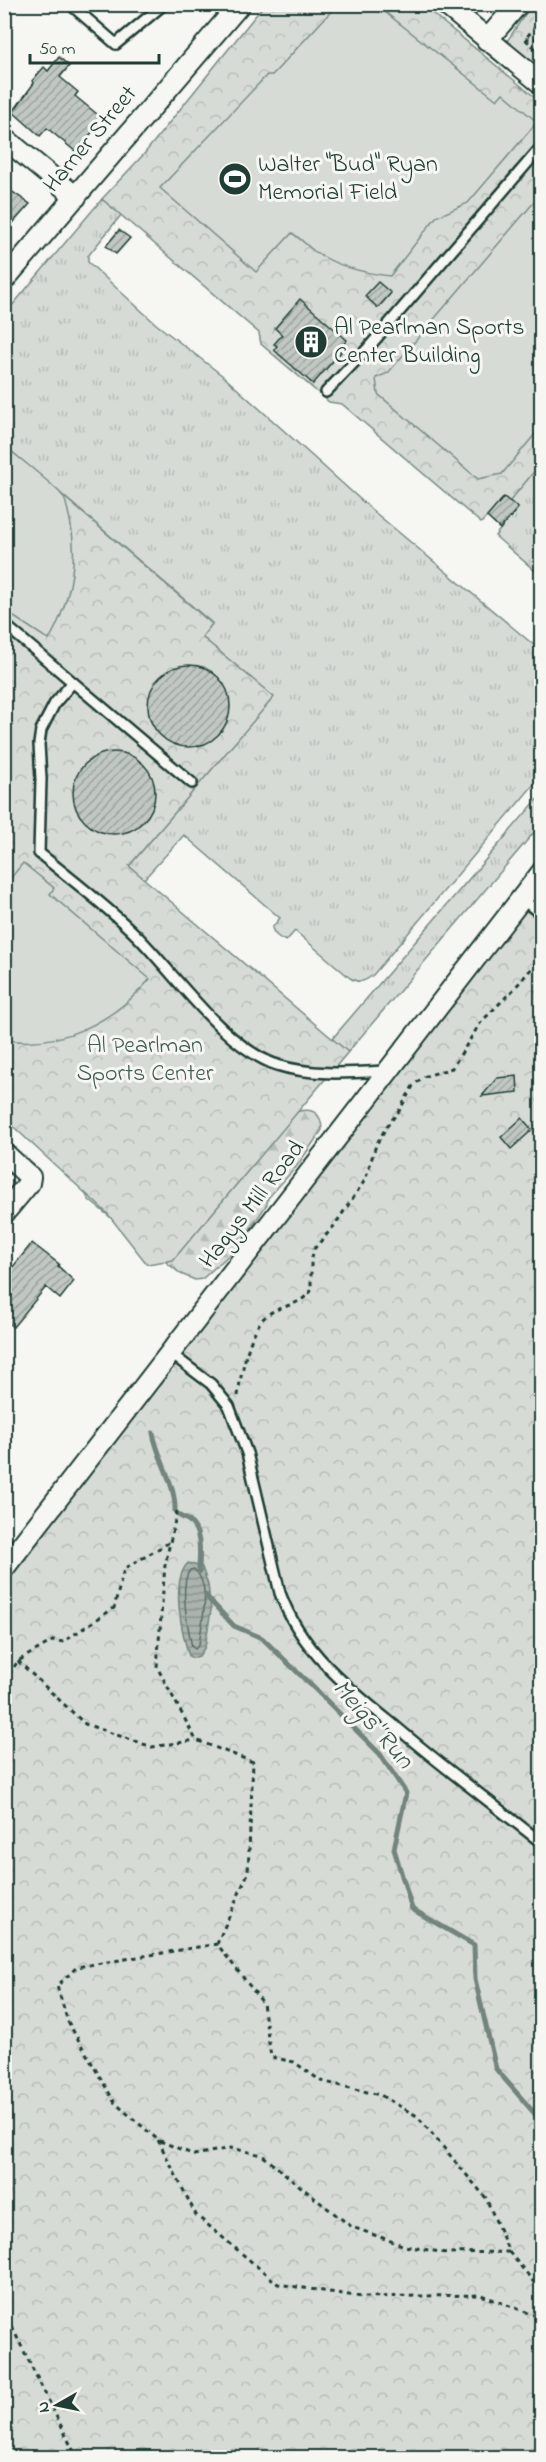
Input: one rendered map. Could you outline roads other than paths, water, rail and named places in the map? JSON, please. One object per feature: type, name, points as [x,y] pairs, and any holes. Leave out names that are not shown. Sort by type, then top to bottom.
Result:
[{"type":"street","name":"Harner Street","points":[[4,280],[240,4]]},
{"type":"street","points":[[445,4],[542,84]]},
{"type":"street","points":[[487,40],[518,4]]},
{"type":"street","points":[[4,138],[76,197]]},
{"type":"street","name":"Hagys Mill Road","points":[[4,1568],[542,872]]},
{"type":"street","points":[[4,1153],[30,1177],[29,1183],[4,1213]]},
{"type":"lane","points":[[70,4],[116,44],[164,4]]},
{"type":"lane","points":[[326,392],[368,348],[542,146]]},
{"type":"lane","points":[[4,624],[192,783]]},
{"type":"lane","points":[[73,682],[47,716],[41,730],[39,853],[137,936],[195,1002],[258,1056],[284,1067],[315,1072],[388,1071]]},
{"type":"lane","points":[[521,898],[542,915]]},
{"type":"lane","points":[[170,1353],[211,1384],[229,1406],[235,1418],[259,1497],[280,1593],[293,1623],[303,1638],[334,1675],[542,1843]]},
{"type":"water","points":[[188,1563],[202,1567],[208,1585],[211,1610],[205,1647],[199,1656],[192,1658],[189,1656],[183,1634],[179,1608],[180,1582]]},
{"type":"waterway","name":"Meigs' Run","points":[[153,1433],[173,1491],[175,1511],[190,1522],[199,1539],[199,1572]]},
{"type":"waterway","name":"Meigs' Run","points":[[206,1596],[234,1626],[262,1638],[320,1694],[380,1754],[406,1793],[394,1849],[412,1909],[474,1945],[475,1979],[496,2069],[542,2122]]},
{"type":"place","name":"Walter \"Bud\" Ryan Memorial Field","points":[[235,179]]},
{"type":"place","name":"Al Pearlman Sports Center Building","points":[[311,342]]},
{"type":"park label","name":"Al Pearlman Sports Center","points":[[145,1060]]}]
